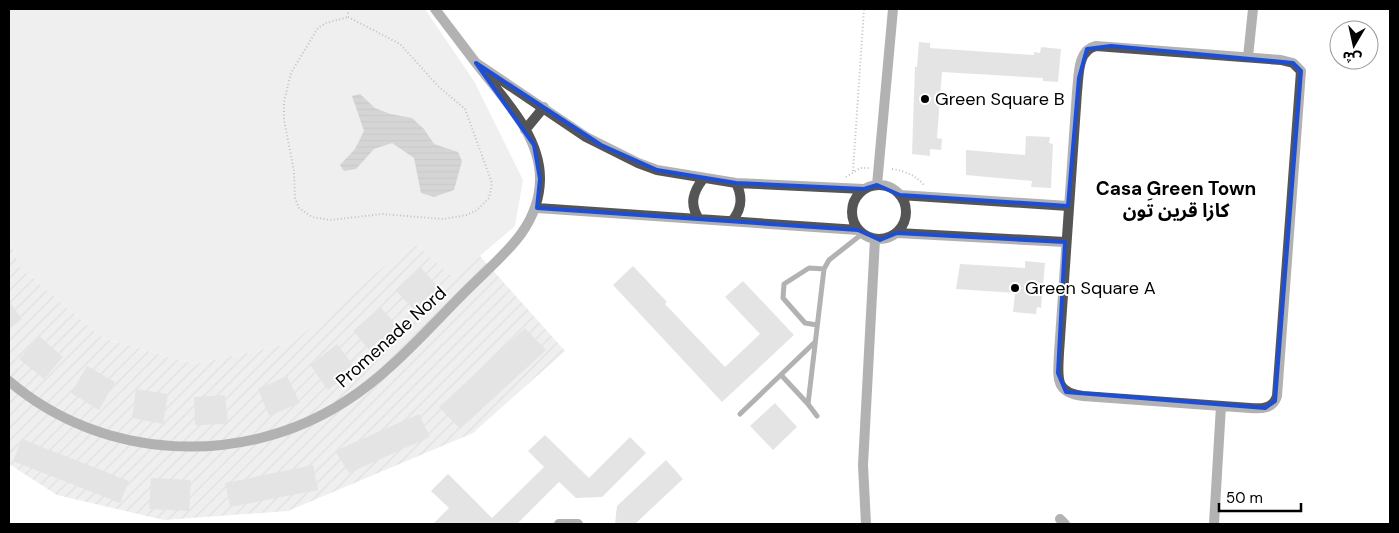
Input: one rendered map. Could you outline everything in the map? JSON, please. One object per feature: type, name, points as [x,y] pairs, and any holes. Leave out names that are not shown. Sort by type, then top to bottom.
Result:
[{"type":"street","points":[[435,9],[525,130],[534,145],[539,165],[537,208],[860,232],[875,239],[889,238],[897,233],[903,224],[906,214],[905,204],[900,195],[892,188],[877,185],[864,189],[736,184],[657,170],[630,160],[586,137],[476,63]]},
{"type":"street","points":[[877,185],[893,9]]},
{"type":"street","points":[[1248,57],[1253,9]]},
{"type":"street","points":[[1096,46],[1111,46],[1248,57],[1293,63],[1301,71],[1302,82],[1277,396],[1272,405],[1264,408],[1221,406],[1083,396],[1070,394],[1064,390],[1058,373],[1068,206],[1079,78],[1082,58],[1087,49],[1096,46]]},
{"type":"street","points":[[525,130],[544,108]]},
{"type":"street","points":[[699,219],[693,206],[693,197],[704,179]]},
{"type":"street","points":[[732,221],[740,205],[740,192],[736,184]]},
{"type":"street","points":[[860,232],[852,218],[851,209],[854,200],[864,189]]},
{"type":"street","points":[[900,195],[1068,206]]},
{"type":"street","name":"Promenade Nord","points":[[9,381],[52,411],[79,424],[107,435],[150,446],[216,445],[288,429],[338,406],[374,380],[505,252],[527,228],[537,208]]},
{"type":"street","points":[[897,233],[1065,242]]},
{"type":"street","points":[[866,524],[863,465],[875,239]]},
{"type":"street","points":[[1214,524],[1221,406]]},
{"type":"street","points":[[559,524],[578,524]]},
{"type":"lane","points":[[808,404],[824,269],[830,260],[860,232]]},
{"type":"lane","points":[[817,326],[805,323],[783,298],[782,290],[784,284],[809,268],[824,269]]},
{"type":"lane","points":[[740,414],[782,376],[815,342]]},
{"type":"lane","points":[[782,376],[817,416]]},
{"type":"path","points":[[348,9],[348,17]]},
{"type":"path","points":[[853,171],[864,9]]},
{"type":"path","points":[[348,17],[400,44],[424,72],[465,109],[492,183],[489,198],[477,210],[467,215],[443,219],[382,214],[330,220],[312,217],[299,208],[295,198],[294,172],[284,120],[284,102],[288,80],[318,28],[326,23],[348,17]]},
{"type":"path","points":[[833,188],[853,171],[860,168],[878,169]]},
{"type":"path","points":[[892,169],[904,171],[919,179],[930,197]]},
{"type":"highlighted area","points":[[1111,46],[1293,63],[1301,71],[1302,82],[1275,401],[1265,408],[1250,408],[1066,392],[1058,373],[1065,242],[897,233],[880,240],[858,230],[537,208],[540,179],[534,145],[476,63],[601,145],[657,170],[736,183],[864,189],[877,185],[900,195],[1068,206],[1079,78],[1087,49]]},
{"type":"shaded area","points":[[9,9],[425,9],[474,81],[523,180],[515,226],[454,278],[417,245],[395,257],[292,343],[194,364],[103,338],[20,267],[9,240]]},
{"type":"shaded area","points":[[360,94],[375,108],[390,114],[412,118],[424,129],[434,144],[458,152],[462,161],[454,190],[434,197],[421,193],[414,158],[392,143],[374,149],[356,169],[344,171],[340,165],[355,149],[364,131],[352,96]]},
{"type":"shaded area","points":[[9,240],[20,267],[103,338],[194,364],[292,343],[395,257],[417,245],[454,278],[480,256],[565,351],[473,433],[288,511],[164,520],[57,495],[9,464]]},
{"type":"building","points":[[919,42],[930,43],[930,48],[1034,55],[1034,52],[1040,53],[1041,47],[1061,49],[1058,82],[1043,81],[1043,78],[942,72],[937,138],[942,139],[941,150],[930,149],[930,156],[912,154],[915,67],[917,67]]},
{"type":"building","name":"Green Square B","points":[[1026,136],[1050,137],[1049,143],[1053,144],[1051,188],[1031,187],[1032,181],[966,175],[966,150],[1025,155]]},
{"type":"building","name":"Green Square A","points":[[1025,261],[1045,263],[1041,308],[1037,307],[1036,314],[1013,312],[1015,293],[956,289],[960,264],[1025,268]]},
{"type":"building","points":[[633,266],[667,302],[665,304],[725,367],[760,334],[725,297],[743,281],[794,335],[722,402],[613,285]]},
{"type":"building","points":[[420,267],[441,290],[417,313],[395,290]]},
{"type":"building","points":[[9,301],[22,319],[9,329]]},
{"type":"building","points":[[380,307],[400,329],[372,353],[353,331]]},
{"type":"building","points":[[525,328],[546,350],[460,429],[439,407]]},
{"type":"building","points":[[39,336],[63,357],[44,379],[19,359]]},
{"type":"building","points":[[337,344],[356,369],[328,390],[310,365]]},
{"type":"building","points":[[87,366],[115,382],[99,410],[71,393]]},
{"type":"building","points":[[287,376],[300,403],[269,416],[258,389]]},
{"type":"building","points":[[136,389],[168,394],[163,424],[132,418]]},
{"type":"building","points":[[225,395],[228,424],[195,425],[194,397]]},
{"type":"building","points":[[775,403],[797,427],[773,450],[750,426]]},
{"type":"building","points":[[419,414],[430,437],[349,473],[335,451]]},
{"type":"building","points":[[545,435],[589,478],[630,437],[646,453],[602,497],[576,498],[559,482],[517,524],[433,524],[449,508],[431,491],[448,474],[492,518],[544,467],[528,451]]},
{"type":"building","points":[[22,439],[129,481],[120,503],[13,461]]},
{"type":"building","points":[[666,460],[683,479],[635,524],[615,524],[617,506]]},
{"type":"building","points":[[313,465],[318,490],[230,507],[225,483]]},
{"type":"building","points":[[151,478],[191,480],[189,511],[149,509]]},
{"type":"place","name":"Green Square B","points":[[925,99]]},
{"type":"place","name":"Green Square A","points":[[1015,288]]},
{"type":"district","name":"Casa Green Town كازا قرين تَون","points":[[1176,199]]}]
